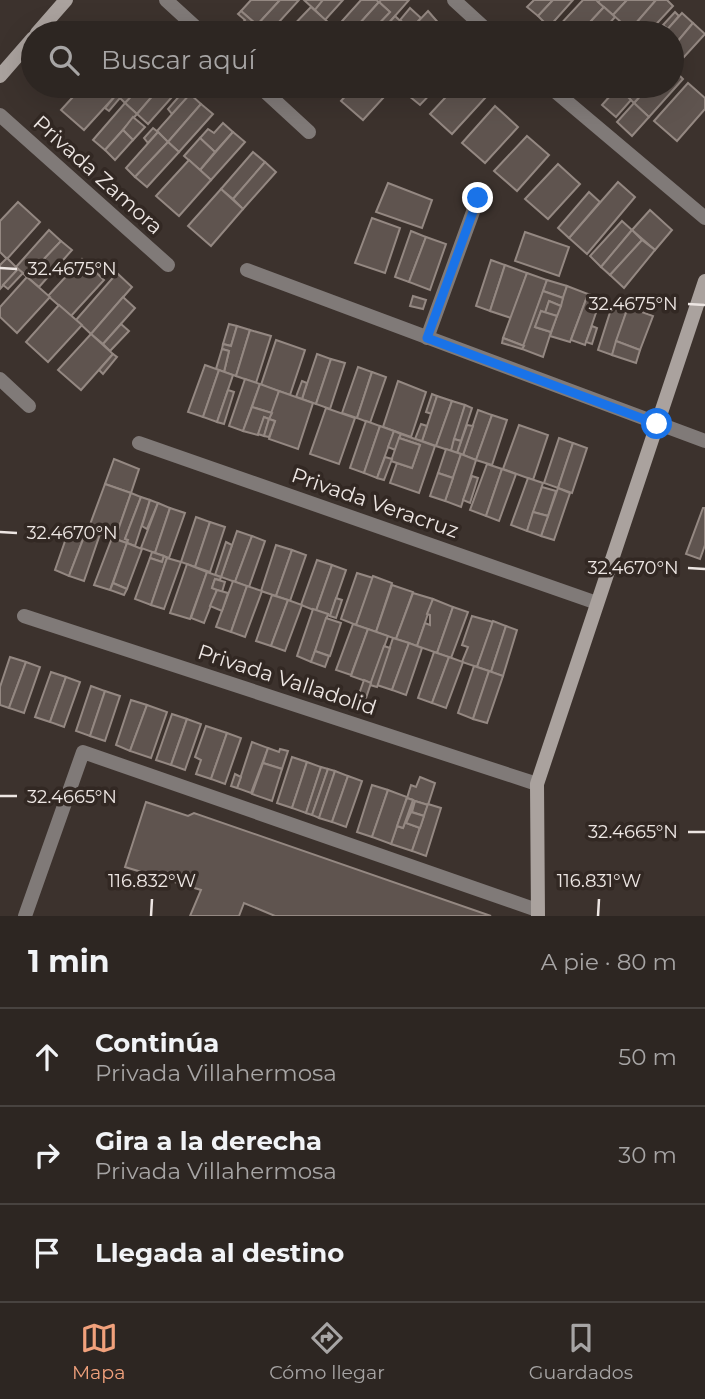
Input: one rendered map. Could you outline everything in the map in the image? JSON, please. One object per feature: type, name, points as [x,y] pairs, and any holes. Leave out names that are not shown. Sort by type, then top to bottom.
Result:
[{"type":"street","points":[[48,21],[66,0]]},
{"type":"street","points":[[166,0],[189,21]]},
{"type":"street","points":[[454,0],[477,21]]},
{"type":"street","points":[[0,76],[21,52]]},
{"type":"street","points":[[272,98],[309,132]]},
{"type":"street","points":[[563,98],[705,218]]},
{"type":"street","name":"Privada Zamora","points":[[0,115],[168,265]]},
{"type":"street","points":[[427,338],[478,198]]},
{"type":"street","points":[[247,270],[705,442]]},
{"type":"street","points":[[25,916],[83,752],[538,913],[537,784],[705,281]]},
{"type":"street","points":[[0,379],[29,406]]},
{"type":"street","name":"Privada Veracruz","points":[[139,443],[597,603]]},
{"type":"street","name":"Privada Valladolid","points":[[24,616],[537,784]]},
{"type":"building","points":[[251,0],[279,1],[261,21],[252,21],[241,11]]},
{"type":"building","points":[[280,0],[299,0],[280,21],[261,21]]},
{"type":"building","points":[[304,0],[323,0],[315,10]]},
{"type":"building","points":[[323,0],[343,0],[325,20],[315,10]]},
{"type":"building","points":[[361,0],[379,2],[362,21],[342,21]]},
{"type":"building","points":[[409,0],[391,21],[381,21],[390,12],[379,2]]},
{"type":"building","points":[[534,0],[553,0],[538,16],[527,7]]},
{"type":"building","points":[[553,0],[573,0],[554,21],[543,21],[538,16]]},
{"type":"building","points":[[583,0],[596,0],[604,7],[591,21],[563,21]]},
{"type":"building","points":[[627,0],[613,15],[598,2]]},
{"type":"building","points":[[627,0],[656,0],[638,21],[620,21],[613,15]]},
{"type":"building","points":[[656,0],[667,0],[673,6],[659,21],[638,21]]},
{"type":"building","points":[[379,2],[390,12],[381,21],[362,21]]},
{"type":"building","points":[[311,7],[327,21],[298,21]]},
{"type":"building","points":[[604,7],[615,17],[612,21],[591,21]]},
{"type":"building","points":[[410,8],[421,18],[418,21],[400,20]]},
{"type":"building","points":[[241,11],[252,21],[244,21],[238,14]]},
{"type":"building","points":[[428,11],[437,21],[419,21]]},
{"type":"building","points":[[675,12],[679,16],[675,21],[667,21]]},
{"type":"building","points":[[682,13],[693,23],[684,34],[684,21],[675,21]]},
{"type":"building","points":[[693,23],[705,34],[684,57],[684,34]]},
{"type":"building","points":[[688,83],[705,98],[705,109],[677,141],[654,121],[675,98],[684,98],[684,87]]},
{"type":"building","points":[[72,98],[113,98],[84,130],[61,110]]},
{"type":"building","points":[[113,98],[120,98],[109,111],[105,108]]},
{"type":"building","points":[[130,98],[151,98],[137,114],[125,103]]},
{"type":"building","points":[[151,98],[171,98],[148,124],[137,114]]},
{"type":"building","points":[[178,98],[187,98],[172,114],[168,109]]},
{"type":"building","points":[[186,98],[194,98],[201,104],[168,142],[157,131]]},
{"type":"building","points":[[344,98],[383,98],[363,120],[341,101]]},
{"type":"building","points":[[411,98],[427,98],[420,105]]},
{"type":"building","points":[[445,98],[485,98],[452,134],[430,114]]},
{"type":"building","points":[[608,98],[631,100],[616,117],[602,105]]},
{"type":"building","points":[[638,98],[666,98],[649,117],[634,103]]},
{"type":"building","points":[[125,103],[137,114],[105,150],[93,140]]},
{"type":"building","points":[[634,103],[649,117],[632,136],[617,122]]},
{"type":"building","points":[[201,104],[213,114],[179,152],[168,142]]},
{"type":"building","points":[[495,106],[518,127],[485,163],[462,143]]},
{"type":"building","points":[[133,117],[145,127],[133,140],[123,130]]},
{"type":"building","points":[[223,123],[233,132],[215,152],[200,138],[208,129],[214,133]]},
{"type":"building","points":[[153,128],[158,132],[148,143],[144,138]]},
{"type":"building","points":[[123,130],[133,140],[115,160],[105,150]]},
{"type":"building","points":[[158,132],[168,142],[135,177],[126,168]]},
{"type":"building","points":[[233,132],[245,142],[211,180],[200,170]]},
{"type":"building","points":[[527,136],[549,155],[517,191],[494,171]]},
{"type":"building","points":[[200,138],[215,152],[200,170],[184,156]]},
{"type":"building","points":[[168,142],[179,152],[147,187],[135,177]]},
{"type":"building","points":[[253,152],[265,162],[233,199],[221,189]]},
{"type":"building","points":[[189,160],[211,180],[179,216],[156,196]]},
{"type":"building","points":[[265,162],[276,172],[243,209],[233,199]]},
{"type":"building","points":[[558,164],[580,184],[548,219],[525,199]]},
{"type":"building","points":[[618,182],[635,197],[587,254],[569,238]]},
{"type":"building","points":[[388,183],[432,200],[422,228],[376,212]]},
{"type":"building","points":[[221,189],[243,209],[211,246],[188,226]]},
{"type":"building","points":[[589,192],[600,202],[569,238],[558,228]]},
{"type":"building","points":[[18,202],[40,222],[7,259],[0,252],[0,221]]},
{"type":"building","points":[[650,210],[672,230],[655,250],[632,230]]},
{"type":"building","points":[[372,218],[400,228],[385,273],[355,263]]},
{"type":"building","points":[[622,221],[632,230],[601,267],[590,256]]},
{"type":"building","points":[[49,230],[61,241],[27,277],[16,267]]},
{"type":"building","points":[[632,230],[642,240],[610,275],[601,267]]},
{"type":"building","points":[[411,231],[426,237],[409,282],[395,277]]},
{"type":"building","points":[[525,232],[569,247],[559,276],[515,261]]},
{"type":"building","points":[[426,237],[446,244],[430,290],[409,282]]},
{"type":"building","points":[[642,240],[655,250],[624,288],[610,275]]},
{"type":"building","points":[[61,241],[72,250],[39,287],[27,277]]},
{"type":"building","points":[[7,258],[18,269],[0,289],[0,265]]},
{"type":"building","points":[[82,259],[104,280],[71,316],[48,296]]},
{"type":"building","points":[[491,260],[505,265],[490,311],[476,306]]},
{"type":"building","points":[[505,265],[527,273],[511,318],[490,311]]},
{"type":"building","points":[[18,269],[23,273],[8,289],[3,285]]},
{"type":"building","points":[[117,273],[132,287],[91,334],[76,320]]},
{"type":"building","points":[[527,273],[547,280],[524,346],[503,338]]},
{"type":"building","points":[[27,277],[50,297],[17,333],[0,317],[0,307]]},
{"type":"building","points":[[547,280],[567,286],[563,298],[543,291]]},
{"type":"building","points":[[567,286],[588,294],[570,342],[550,336]]},
{"type":"building","points":[[543,291],[563,298],[561,306],[549,301],[545,313],[541,311],[535,327],[551,332],[543,357],[522,349]]},
{"type":"building","points":[[588,294],[601,298],[585,345],[571,340]]},
{"type":"building","points":[[413,296],[426,300],[423,309],[410,306]]},
{"type":"building","points":[[123,297],[135,308],[103,344],[91,334]]},
{"type":"building","points":[[549,301],[561,306],[557,316],[545,313]]},
{"type":"building","points":[[613,303],[628,307],[612,355],[598,350]]},
{"type":"building","points":[[59,305],[82,325],[48,362],[26,342]]},
{"type":"building","points":[[628,307],[653,316],[640,350],[616,341]]},
{"type":"building","points":[[541,311],[557,316],[551,332],[535,327]]},
{"type":"building","points":[[121,324],[129,331],[110,351],[103,344]]},
{"type":"building","points":[[229,324],[237,326],[231,346],[223,344]]},
{"type":"building","points":[[237,326],[250,330],[236,376],[224,372],[229,351],[222,349],[223,344],[231,346]]},
{"type":"building","points":[[592,326],[597,328],[592,344],[586,342]]},
{"type":"building","points":[[250,330],[271,336],[256,383],[236,376]]},
{"type":"building","points":[[91,334],[113,354],[81,390],[58,370]]},
{"type":"building","points":[[503,338],[524,346],[522,349],[502,343]]},
{"type":"building","points":[[276,340],[305,350],[290,395],[261,385]]},
{"type":"building","points":[[616,341],[640,350],[636,363],[612,355]]},
{"type":"building","points":[[222,349],[229,351],[224,372],[216,369]]},
{"type":"building","points":[[113,354],[117,357],[103,374],[99,370]]},
{"type":"building","points":[[317,354],[331,359],[316,404],[302,399]]},
{"type":"building","points":[[331,359],[345,363],[330,409],[316,404]]},
{"type":"building","points":[[205,365],[219,370],[203,417],[188,412]]},
{"type":"building","points":[[358,367],[372,372],[357,418],[342,413]]},
{"type":"building","points":[[219,370],[233,375],[217,422],[203,417]]},
{"type":"building","points":[[372,372],[386,377],[370,423],[357,418]]},
{"type":"building","points":[[245,379],[260,384],[243,431],[229,426]]},
{"type":"building","points":[[302,381],[307,383],[302,399],[296,397]]},
{"type":"building","points":[[398,381],[426,392],[411,437],[383,427]]},
{"type":"building","points":[[260,384],[279,391],[272,413],[252,407]]},
{"type":"building","points":[[228,390],[234,392],[224,424],[217,422]]},
{"type":"building","points":[[279,391],[313,403],[298,449],[269,439],[275,421],[269,419]]},
{"type":"building","points":[[432,394],[437,396],[432,414],[426,412]]},
{"type":"building","points":[[437,396],[452,401],[436,446],[422,441]]},
{"type":"building","points":[[452,401],[465,405],[451,451],[436,446]]},
{"type":"building","points":[[465,405],[472,408],[461,441],[454,439]]},
{"type":"building","points":[[252,407],[272,413],[269,419],[264,417],[258,435],[243,431]]},
{"type":"building","points":[[326,408],[355,418],[339,464],[310,454]]},
{"type":"building","points":[[478,410],[492,415],[476,460],[463,455]]},
{"type":"building","points":[[492,415],[507,420],[492,465],[476,460]]},
{"type":"building","points":[[264,417],[269,419],[264,436],[258,434]]},
{"type":"building","points":[[269,419],[275,421],[269,437],[264,436]]},
{"type":"building","points":[[366,421],[380,426],[364,473],[350,468]]},
{"type":"building","points":[[421,424],[427,426],[422,441],[415,439]]},
{"type":"building","points":[[467,425],[473,426],[463,455],[457,453]]},
{"type":"building","points":[[519,425],[548,435],[533,480],[503,469]]},
{"type":"building","points":[[380,426],[394,431],[377,478],[364,473]]},
{"type":"building","points":[[394,431],[401,434],[395,450],[388,447]]},
{"type":"building","points":[[401,434],[435,446],[419,493],[390,483],[397,463],[412,468],[420,445],[399,438]]},
{"type":"building","points":[[399,438],[420,445],[412,468],[391,461]]},
{"type":"building","points":[[559,438],[573,443],[558,488],[544,483]]},
{"type":"building","points":[[454,439],[461,441],[457,453],[451,451]]},
{"type":"building","points":[[573,443],[587,448],[572,493],[558,488]]},
{"type":"building","points":[[446,449],[461,454],[453,478],[438,473]]},
{"type":"building","points":[[461,454],[476,460],[461,507],[445,501]]},
{"type":"building","points":[[385,457],[392,459],[384,480],[377,478]]},
{"type":"building","points":[[114,459],[139,469],[131,493],[105,484]]},
{"type":"building","points":[[487,464],[502,469],[486,516],[470,510]]},
{"type":"building","points":[[502,469],[516,474],[499,521],[486,516]]},
{"type":"building","points":[[438,473],[453,478],[445,501],[430,496]]},
{"type":"building","points":[[472,476],[478,478],[470,503],[463,500]]},
{"type":"building","points":[[528,478],[543,483],[527,531],[511,525]]},
{"type":"building","points":[[105,484],[131,493],[115,539],[88,530]]},
{"type":"building","points":[[542,487],[556,491],[548,516],[533,512]]},
{"type":"building","points":[[558,488],[570,493],[554,540],[541,536]]},
{"type":"building","points":[[131,493],[141,497],[125,539],[128,540],[127,543],[115,539]]},
{"type":"building","points":[[141,497],[150,500],[135,546],[127,543],[128,540],[125,539]]},
{"type":"building","points":[[150,500],[158,503],[147,529],[142,526]]},
{"type":"building","points":[[158,503],[170,508],[155,553],[141,548]]},
{"type":"building","points":[[170,508],[185,513],[169,558],[155,553]]},
{"type":"building","points":[[703,508],[705,545],[700,559],[686,554]]},
{"type":"building","points":[[533,512],[548,516],[541,536],[527,531]]},
{"type":"building","points":[[196,517],[210,522],[195,567],[181,562]]},
{"type":"building","points":[[210,522],[225,527],[210,572],[195,567]]},
{"type":"building","points":[[71,524],[87,529],[69,576],[55,570]]},
{"type":"building","points":[[87,529],[100,534],[84,581],[69,576]]},
{"type":"building","points":[[237,531],[252,536],[235,582],[221,577]]},
{"type":"building","points":[[252,536],[265,541],[249,587],[235,582]]},
{"type":"building","points":[[112,538],[127,543],[110,590],[94,585]]},
{"type":"building","points":[[226,542],[232,545],[221,577],[215,575]]},
{"type":"building","points":[[127,543],[142,549],[127,589],[113,583]]},
{"type":"building","points":[[276,545],[292,550],[276,596],[261,591]]},
{"type":"building","points":[[292,550],[306,555],[290,601],[276,596]]},
{"type":"building","points":[[152,552],[164,556],[162,562],[150,558]]},
{"type":"building","points":[[164,556],[167,558],[151,605],[135,599],[150,558],[162,562]]},
{"type":"building","points":[[167,558],[181,562],[164,609],[151,605]]},
{"type":"building","points":[[317,560],[332,565],[316,611],[301,605]]},
{"type":"building","points":[[187,564],[207,572],[190,619],[170,613]]},
{"type":"building","points":[[332,565],[346,570],[330,616],[316,611]]},
{"type":"building","points":[[207,572],[221,577],[220,580],[215,579],[212,588],[217,590],[204,623],[191,618]]},
{"type":"building","points":[[357,573],[373,578],[356,625],[341,619]]},
{"type":"building","points":[[373,576],[392,583],[376,632],[356,625]]},
{"type":"building","points":[[215,579],[225,582],[222,592],[212,588]]},
{"type":"building","points":[[233,581],[247,586],[231,632],[216,627]]},
{"type":"building","points":[[113,583],[127,589],[124,595],[110,590]]},
{"type":"building","points":[[392,585],[413,592],[396,639],[376,632]]},
{"type":"building","points":[[247,586],[262,591],[245,637],[231,632]]},
{"type":"building","points":[[217,590],[228,593],[222,611],[210,606]]},
{"type":"building","points":[[413,593],[433,599],[417,646],[396,639]]},
{"type":"building","points":[[272,595],[288,600],[271,646],[256,641]]},
{"type":"building","points":[[336,598],[342,600],[336,618],[330,616]]},
{"type":"building","points":[[433,599],[453,607],[437,653],[417,646],[425,623],[430,625],[430,615],[427,614]]},
{"type":"building","points":[[288,600],[302,605],[285,651],[271,646]]},
{"type":"building","points":[[453,607],[468,612],[451,658],[437,653]]},
{"type":"building","points":[[313,609],[328,614],[311,662],[297,656]]},
{"type":"building","points":[[472,616],[493,622],[477,667],[462,662],[468,647],[462,645]]},
{"type":"building","points":[[326,618],[341,623],[330,656],[315,651]]},
{"type":"building","points":[[493,621],[506,626],[491,672],[477,667]]},
{"type":"building","points":[[353,624],[368,629],[351,675],[336,670]]},
{"type":"building","points":[[506,626],[517,630],[503,676],[491,672]]},
{"type":"building","points":[[368,629],[388,636],[371,683],[351,676]]},
{"type":"building","points":[[393,638],[409,643],[392,690],[377,685]]},
{"type":"building","points":[[409,643],[422,648],[406,695],[392,690]]},
{"type":"building","points":[[384,646],[390,648],[377,687],[370,685]]},
{"type":"building","points":[[315,651],[329,656],[325,667],[311,662]]},
{"type":"building","points":[[434,652],[449,657],[432,703],[418,698]]},
{"type":"building","points":[[10,657],[26,662],[9,708],[0,705],[0,687]]},
{"type":"building","points":[[449,657],[463,662],[446,708],[432,703]]},
{"type":"building","points":[[26,662],[40,667],[24,713],[9,708]]},
{"type":"building","points":[[474,666],[489,671],[473,719],[458,713]]},
{"type":"building","points":[[489,671],[503,676],[487,723],[473,719]]},
{"type":"building","points":[[51,672],[66,677],[50,722],[35,717]]},
{"type":"building","points":[[66,677],[80,682],[64,727],[50,722]]},
{"type":"building","points":[[364,680],[371,683],[363,707],[355,705]]},
{"type":"building","points":[[91,686],[105,691],[90,736],[76,731]]},
{"type":"building","points":[[105,691],[120,696],[105,741],[90,736]]},
{"type":"building","points":[[131,700],[147,705],[130,751],[116,745]]},
{"type":"building","points":[[147,705],[167,712],[151,758],[130,751]]},
{"type":"building","points":[[172,714],[187,719],[171,765],[156,760]]},
{"type":"building","points":[[187,719],[201,724],[185,770],[171,765]]},
{"type":"building","points":[[206,726],[227,733],[211,779],[196,774],[201,760],[195,757]]},
{"type":"building","points":[[227,733],[241,738],[225,784],[211,779]]},
{"type":"building","points":[[252,742],[268,748],[251,793],[237,788]]},
{"type":"building","points":[[268,748],[279,752],[280,749],[288,751],[282,769],[263,763]]},
{"type":"building","points":[[292,757],[307,762],[292,808],[277,803]]},
{"type":"building","points":[[307,762],[321,767],[306,813],[292,808]]},
{"type":"building","points":[[263,763],[282,769],[272,801],[252,794]]},
{"type":"building","points":[[321,767],[328,769],[312,815],[306,813]]},
{"type":"building","points":[[328,769],[335,771],[319,818],[312,815]]},
{"type":"building","points":[[335,771],[348,776],[332,822],[319,818]]},
{"type":"building","points":[[235,774],[241,777],[237,788],[231,786]]},
{"type":"building","points":[[348,776],[362,781],[346,827],[332,822]]},
{"type":"building","points":[[420,777],[435,783],[428,805],[415,801],[406,823],[420,828],[412,851],[391,844],[397,826],[403,828],[413,800],[407,798],[411,785],[416,787]]},
{"type":"building","points":[[372,785],[388,790],[372,837],[357,832]]},
{"type":"building","points":[[388,790],[407,797],[391,844],[372,837]]},
{"type":"building","points":[[407,798],[413,800],[403,828],[397,826]]},
{"type":"building","points":[[415,801],[428,805],[424,816],[412,812]]},
{"type":"building","points":[[146,802],[188,816],[194,813],[491,916],[275,916],[244,903],[239,916],[190,916],[201,890],[125,867]]},
{"type":"building","points":[[428,804],[441,808],[426,856],[412,851]]},
{"type":"building","points":[[411,812],[424,816],[420,828],[406,823]]},
{"type":"route","points":[[478,198],[427,338],[657,424]]}]
